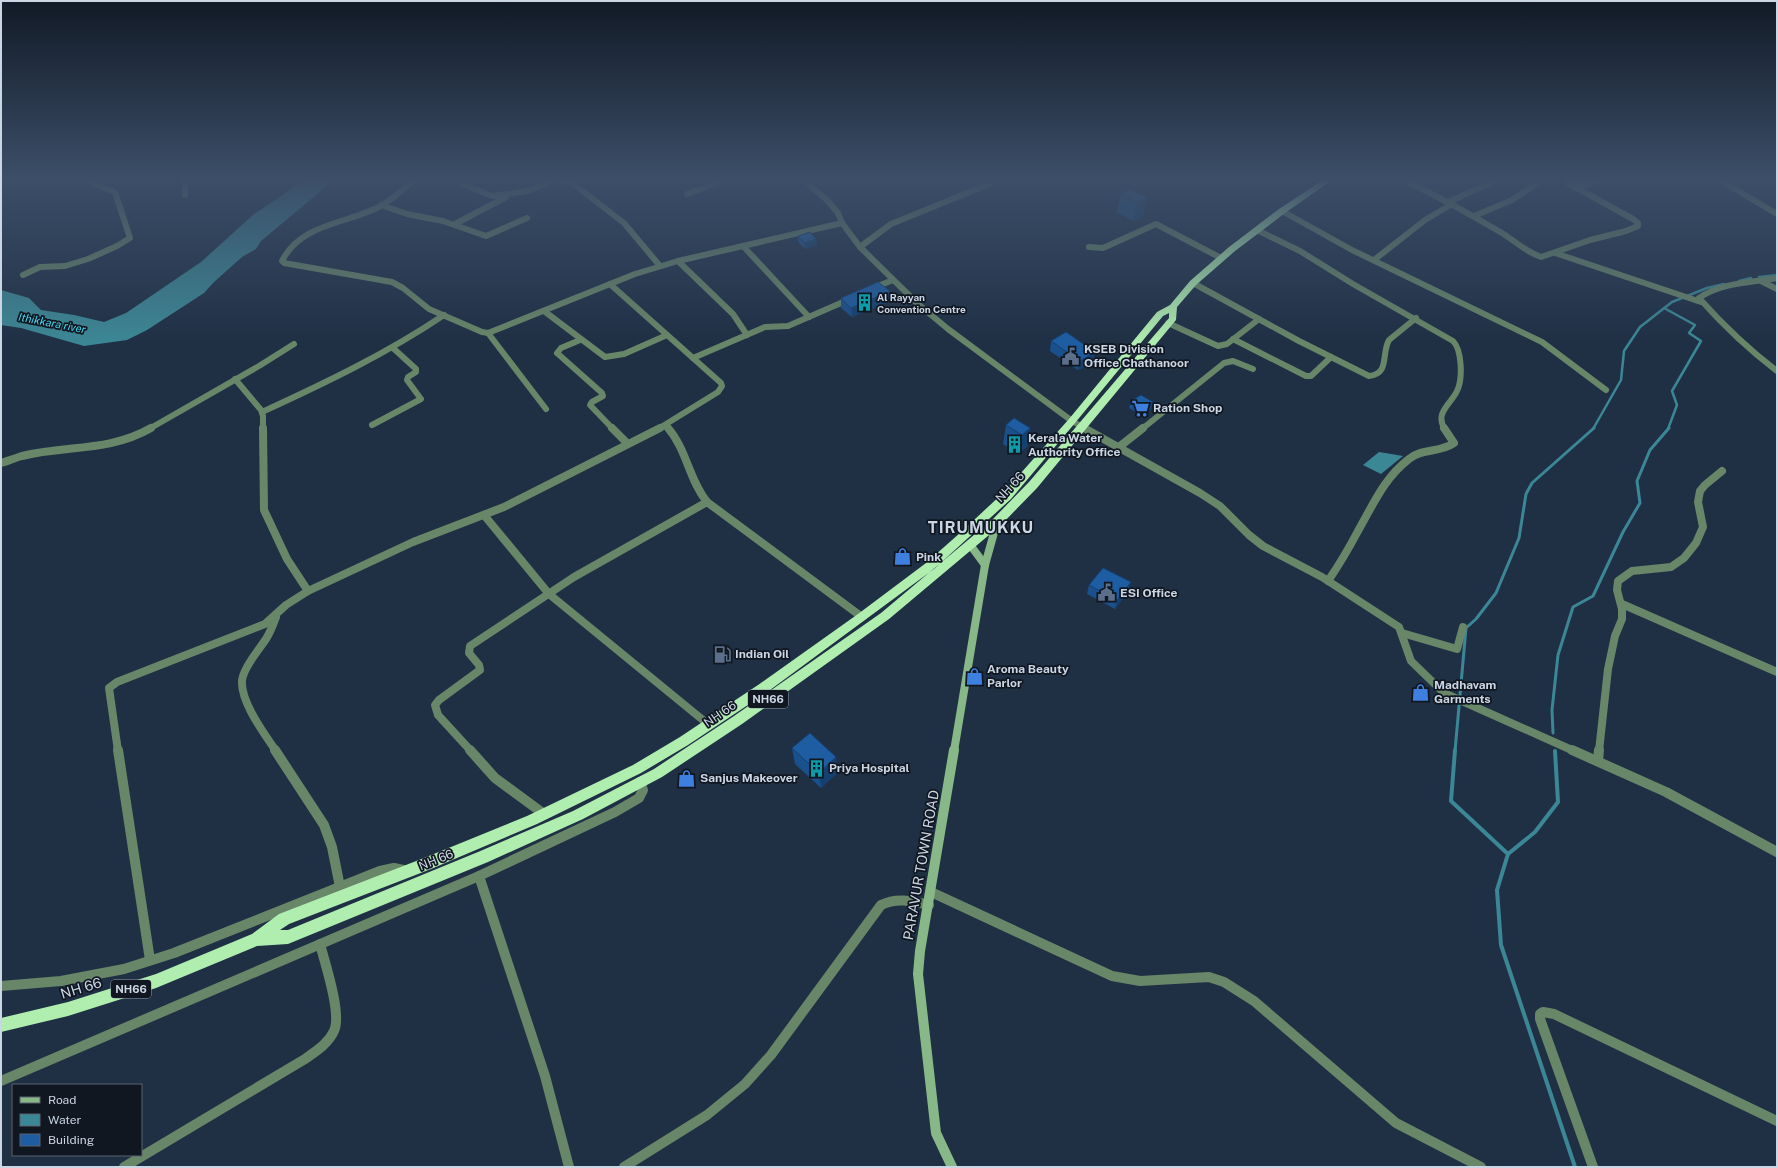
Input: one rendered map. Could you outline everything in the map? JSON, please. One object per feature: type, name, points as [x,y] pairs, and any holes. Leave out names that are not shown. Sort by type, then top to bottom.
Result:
[{"type":"highway","name":"NH 66","points":[[257,939],[288,937],[483,857],[578,815],[640,782],[694,750],[885,616],[971,546],[1033,485],[1160,314],[1173,308],[1193,283],[1221,258],[1251,235]]},
{"type":"highway","name":"NH 66","points":[[1,1025],[68,1009],[156,981],[257,939],[284,919],[408,871],[544,814],[637,769],[708,725],[762,689],[930,566],[1007,496],[1077,424],[1173,318],[1173,308]]},
{"type":"main road","name":"PARAVUR TOWN ROAD","points":[[952,1167],[936,1133],[918,974],[985,565],[997,522]]},
{"type":"main road","points":[[971,546],[985,565]]},
{"type":"street","points":[[23,275],[44,266],[65,266],[88,259],[117,246],[130,238],[129,235]]},
{"type":"street","points":[[309,235],[287,249],[282,261],[284,263],[392,282],[403,288],[429,309],[477,330],[488,333],[610,284],[660,266],[792,235]]},
{"type":"street","points":[[480,235],[488,236],[491,235]]},
{"type":"street","points":[[634,235],[660,266]]},
{"type":"street","points":[[851,235],[860,247],[918,304],[948,329],[1077,424],[1200,493],[1220,506],[1263,546],[1328,581],[1398,627],[1402,633],[1411,661],[1444,693],[1666,792],[1777,852]]},
{"type":"street","points":[[860,247],[877,235]]},
{"type":"street","points":[[1089,247],[1103,248],[1133,235]]},
{"type":"street","points":[[1176,235],[1221,258]]},
{"type":"street","points":[[1266,235],[1300,251],[1327,269],[1450,338],[1459,350],[1460,382],[1458,391],[1446,406],[1441,418],[1441,424],[1453,439],[1454,443],[1445,449],[1415,454],[1386,481],[1347,552],[1328,581]]},
{"type":"street","points":[[1326,235],[1374,260],[1522,331],[1548,346],[1606,390]]},
{"type":"street","points":[[1374,260],[1407,235]]},
{"type":"street","points":[[1503,235],[1537,256],[1545,256],[1590,240],[1612,235]]},
{"type":"street","points":[[743,246],[808,317]]},
{"type":"street","points":[[1555,253],[1701,302],[1750,350],[1777,371]]},
{"type":"street","points":[[678,261],[732,314],[747,335]]},
{"type":"street","points":[[1701,302],[1700,297],[1714,291],[1742,283],[1777,278]]},
{"type":"street","points":[[865,292],[893,280]]},
{"type":"street","points":[[1760,281],[1777,290]]},
{"type":"street","points":[[1193,283],[1369,376],[1375,375],[1382,369],[1386,359],[1386,345],[1389,340],[1416,318]]},
{"type":"street","points":[[150,960],[109,688],[117,682],[266,624],[278,612],[308,592],[413,542],[504,507],[627,443],[666,425],[717,393],[721,388],[721,384],[610,284]]},
{"type":"street","points":[[693,358],[769,326],[788,326],[858,295]]},
{"type":"street","points":[[544,311],[600,355],[610,357],[624,354],[667,335]]},
{"type":"street","points":[[262,412],[310,390],[393,348],[413,337],[444,315]]},
{"type":"street","points":[[1168,323],[1216,346],[1222,346],[1259,319]]},
{"type":"street","points":[[488,333],[546,408]]},
{"type":"street","points":[[1233,339],[1306,376],[1311,376],[1331,357]]},
{"type":"street","points":[[580,340],[558,350],[558,353],[602,393],[603,396],[592,402],[590,405],[627,443]]},
{"type":"street","points":[[1,462],[22,456],[107,445],[132,438],[294,344]]},
{"type":"street","points":[[372,425],[422,400],[408,380],[408,377],[416,372],[416,368],[393,348]]},
{"type":"street","points":[[1119,447],[1224,363],[1233,361],[1253,369]]},
{"type":"street","points":[[236,379],[262,412],[264,510],[287,559],[308,592]]},
{"type":"street","points":[[666,425],[676,436],[695,487],[706,502],[862,617]]},
{"type":"street","points":[[1598,761],[1609,659],[1614,637],[1622,620],[1622,604],[1617,590],[1618,581],[1631,571],[1674,566],[1681,561],[1702,534],[1703,523],[1699,511],[1698,495],[1703,487],[1722,471]]},
{"type":"street","points":[[544,814],[495,778],[438,715],[435,705],[439,700],[480,670],[479,664],[469,653],[470,646],[574,577],[706,502]]},
{"type":"street","points":[[484,515],[549,594],[708,725]]},
{"type":"street","points":[[1622,604],[1777,672]]},
{"type":"street","points":[[278,612],[268,636],[242,677],[242,689],[248,705],[277,752],[320,815],[325,827],[340,887]]},
{"type":"street","points":[[1402,633],[1457,649],[1463,627]]},
{"type":"street","points":[[1,1081],[479,876],[615,812],[639,798],[643,790],[640,782]]},
{"type":"street","points":[[1,986],[61,981],[124,969],[174,953],[392,867],[408,871]]},
{"type":"street","points":[[479,876],[545,1076],[569,1167]]},
{"type":"street","points":[[932,892],[1112,976],[1140,981],[1209,977],[1224,982],[1254,1001],[1396,1123],[1481,1167]]},
{"type":"street","points":[[624,1167],[707,1115],[745,1084],[771,1055],[881,905],[897,899],[929,905]]},
{"type":"street","points":[[124,1167],[299,1063],[323,1045],[332,1034],[337,1024],[336,1012],[320,944]]},
{"type":"street","points":[[1593,1167],[1540,1019],[1540,1014],[1543,1012],[1554,1014],[1777,1121]]},
{"type":"water","name":"Ithikkara river","points":[[231,235],[269,235],[261,241],[256,249],[242,257],[204,293],[147,330],[127,340],[84,346],[21,328],[1,325],[1,290],[29,298],[41,310],[74,315],[104,322],[126,313],[201,262]]},
{"type":"water","points":[[1379,452],[1403,456],[1381,474],[1363,465]]},
{"type":"building","points":[[812,235],[816,239],[804,243],[798,236]]},
{"type":"building","points":[[878,282],[890,291],[851,308],[841,298]]},
{"type":"building","points":[[1066,332],[1095,352],[1080,361],[1051,341]]},
{"type":"building","points":[[1141,395],[1153,402],[1143,409],[1131,401]]},
{"type":"building","points":[[1014,418],[1030,428],[1022,435],[1006,425]]},
{"type":"building","points":[[1103,568],[1131,582],[1117,600],[1089,585]]},
{"type":"building","points":[[810,733],[836,757],[819,773],[792,748]]},
{"type":"waterway","points":[[1759,277],[1777,275]]},
{"type":"waterway","points":[[1739,281],[1751,278]]},
{"type":"waterway","points":[[1664,308],[1672,302],[1707,288],[1724,284]]},
{"type":"waterway","points":[[1593,429],[1621,380],[1624,351],[1640,327],[1664,308]]},
{"type":"waterway","points":[[1664,308],[1695,325],[1689,333],[1701,341],[1672,391],[1677,405],[1668,429]]},
{"type":"waterway","points":[[1553,733],[1552,710],[1558,655],[1573,607],[1593,596],[1623,532],[1640,503],[1637,481],[1650,450],[1669,428]]},
{"type":"waterway","points":[[1455,751],[1466,628],[1476,619],[1496,593],[1519,538],[1526,494],[1532,483],[1593,429]]},
{"type":"waterway","points":[[1455,750],[1451,801],[1508,854]]},
{"type":"waterway","points":[[1508,854],[1535,832],[1558,802],[1555,751]]},
{"type":"waterway","points":[[1508,854],[1497,890],[1501,945],[1575,1167]]},
{"type":"place","name":"Al Rayyan Convention Centre","points":[[864,303]]},
{"type":"place","name":"KSEB Division Office Chathanoor","points":[[1071,356]]},
{"type":"place","name":"Ration Shop","points":[[1140,408]]},
{"type":"place","name":"Kerala Water Authority Office","points":[[1015,445]]},
{"type":"place","name":"Pink","points":[[903,557]]},
{"type":"place","name":"ESI Office","points":[[1107,593]]},
{"type":"place","name":"Indian Oil","points":[[722,654]]},
{"type":"place","name":"Aroma Beauty Parlor","points":[[974,676]]},
{"type":"place","name":"Madhavam Garments","points":[[1421,692]]},
{"type":"place","name":"Priya Hospital","points":[[816,768]]},
{"type":"place","name":"Sanjus Makeover","points":[[687,778]]},
{"type":"district","name":"TIRUMUKKU","points":[[981,527]]}]
